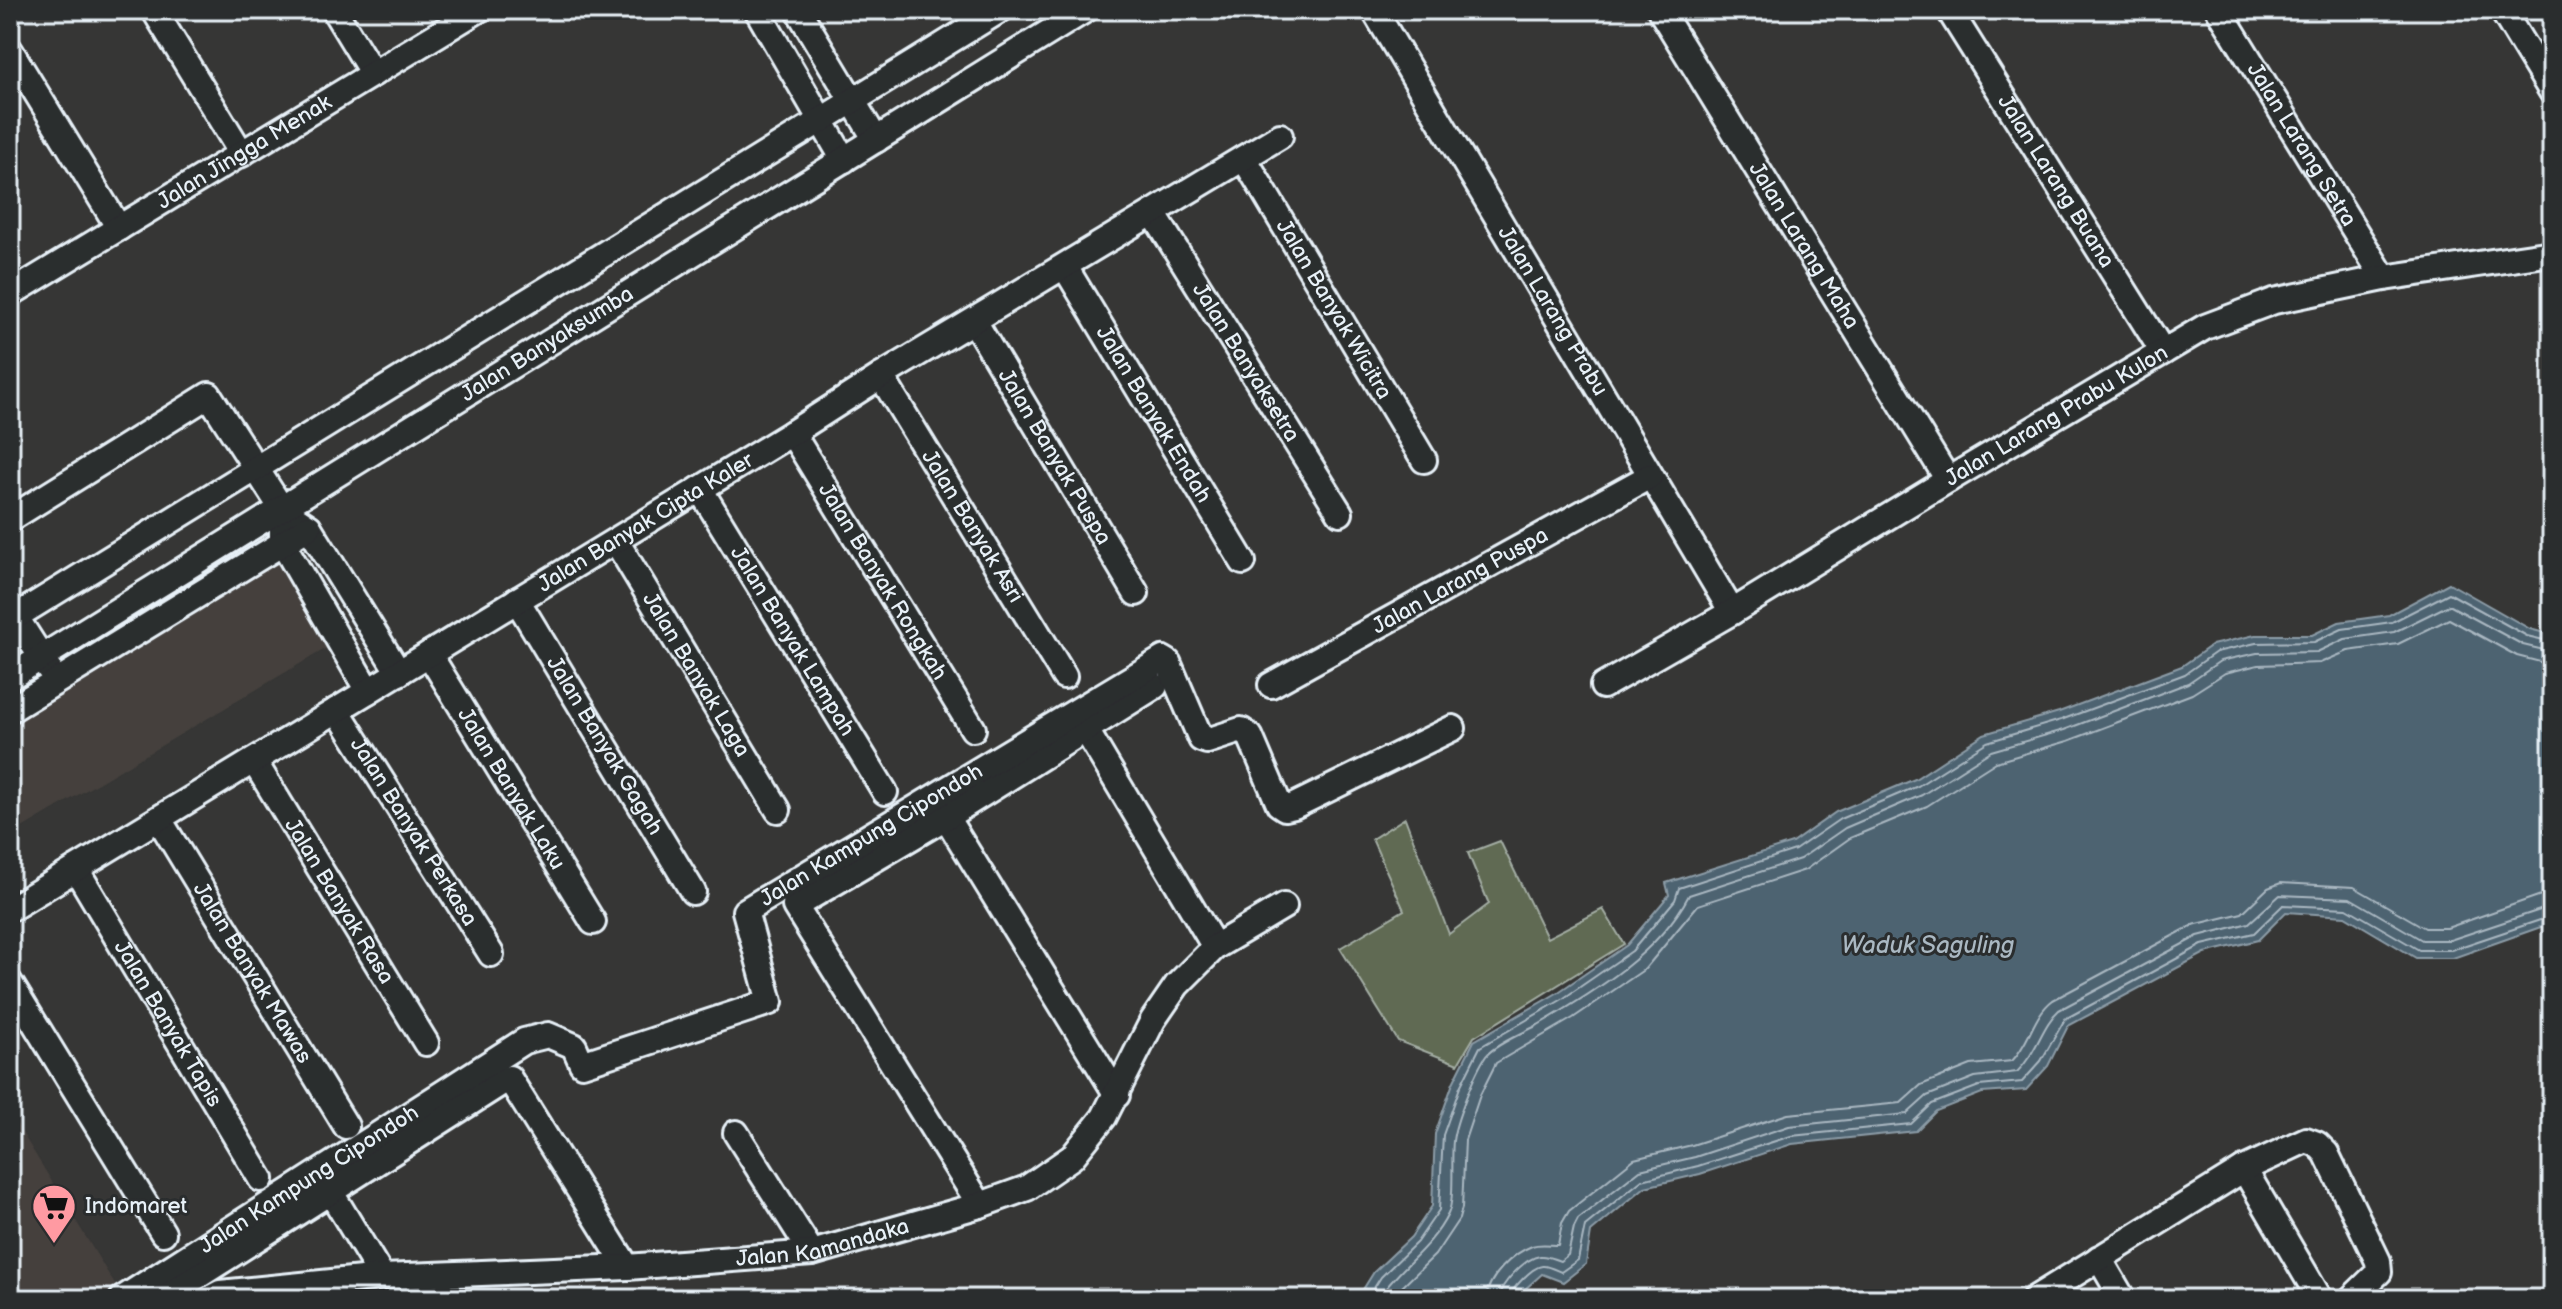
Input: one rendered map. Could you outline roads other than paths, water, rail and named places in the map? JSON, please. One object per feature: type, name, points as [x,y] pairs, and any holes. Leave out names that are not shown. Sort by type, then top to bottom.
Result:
[{"type":"street","points":[[154,10],[242,154]]},
{"type":"street","points":[[334,10],[373,74]]},
{"type":"street","name":"Jalan Jingga Menak","points":[[10,294],[478,10]]},
{"type":"street","points":[[757,10],[844,160]]},
{"type":"street","points":[[798,10],[876,140]]},
{"type":"street","name":"Jalan Banyaksumba","points":[[12,614],[256,468],[1000,10]]},
{"type":"street","name":"Jalan Banyaksumba","points":[[10,677],[1085,10]]},
{"type":"street","name":"Jalan Larang Maha","points":[[1660,10],[1948,480]]},
{"type":"street","name":"Jalan Larang Buana","points":[[1949,10],[2163,352]]},
{"type":"street","name":"Jalan Larang Setra","points":[[2219,10],[2384,278]]},
{"type":"street","points":[[2502,10],[2552,92]]},
{"type":"street","name":"Jalan Larang Prabu","points":[[1380,12],[1732,612]]},
{"type":"street","points":[[10,50],[119,228]]},
{"type":"street","name":"Jalan Banyak Cipta Kaler","points":[[10,909],[616,541],[881,376],[1280,136]]},
{"type":"street","name":"Jalan Banyak Wicitra","points":[[1244,158],[1424,460]]},
{"type":"street","name":"Jalan Banyaksetra","points":[[1153,213],[1340,513]]},
{"type":"street","name":"Jalan Larang Prabu Kulon","points":[[1603,686],[1732,612],[2205,327],[2274,301],[2384,278],[2549,261]]},
{"type":"street","name":"Jalan Banyak Endah","points":[[1065,267],[1243,562]]},
{"type":"street","name":"Jalan Banyak Puspa","points":[[974,321],[1136,593]]},
{"type":"street","name":"Jalan Banyak Asri","points":[[881,376],[1064,676]]},
{"type":"street","points":[[10,519],[209,395],[282,509],[309,527],[399,673]]},
{"type":"street","name":"Jalan Banyak Rongkah","points":[[792,433],[973,729]]},
{"type":"street","name":"Jalan Larang Puspa","points":[[1271,685],[1650,476]]},
{"type":"street","name":"Jalan Banyak Lampah","points":[[700,489],[885,792]]},
{"type":"street","points":[[282,509],[282,542],[368,691]]},
{"type":"street","points":[[10,710],[309,527]]},
{"type":"street","name":"Jalan Banyak Laga","points":[[616,541],[778,810]]},
{"type":"street","name":"Jalan Banyak Gagah","points":[[517,600],[693,892]]},
{"type":"street","points":[[12,614],[56,681]]},
{"type":"street","name":"Jalan Banyak Laku","points":[[429,654],[593,922]]},
{"type":"street","name":"Jalan Kampung Cipondoh","points":[[122,1299],[524,1041],[548,1035],[574,1046],[582,1064],[770,1002],[745,911],[1163,659],[1168,662],[1201,739],[1207,741],[1241,730],[1250,736],[1279,804],[1285,808],[1453,728]]},
{"type":"street","points":[[980,1205],[795,906],[946,817],[1155,686]]},
{"type":"street","name":"Jalan Banyak Perkasa","points":[[337,710],[491,954]]},
{"type":"street","points":[[1086,730],[1215,947]]},
{"type":"street","name":"Jalan Banyak Rasa","points":[[254,761],[426,1043]]},
{"type":"street","points":[[946,817],[1117,1095]]},
{"type":"street","name":"Jalan Banyak Mawas","points":[[159,819],[346,1126]]},
{"type":"street","name":"Jalan Banyak Tapis","points":[[76,869],[261,1179]]},
{"type":"street","name":"Jalan Kamandaka","points":[[163,1299],[382,1277],[627,1267],[812,1253],[980,1205],[1027,1188],[1072,1157],[1104,1117],[1153,1020],[1177,985],[1215,947],[1284,906]]},
{"type":"street","points":[[10,983],[163,1233]]},
{"type":"street","points":[[163,1299],[509,1078],[627,1267]]},
{"type":"street","points":[[736,1133],[812,1253]]},
{"type":"street","points":[[2034,1299],[2244,1169],[2306,1140],[2317,1144],[2326,1153],[2378,1261],[2379,1272],[2351,1299]]},
{"type":"street","points":[[2244,1169],[2320,1299]]},
{"type":"street","points":[[330,1191],[382,1277]]},
{"type":"street","points":[[2099,1258],[2123,1299]]},
{"type":"water","name":"Waduk Saguling","points":[[2449,583],[2530,629],[2552,635],[2552,923],[2453,958],[2416,958],[2345,916],[2286,912],[2258,940],[2205,953],[2068,1026],[2048,1066],[2026,1090],[1982,1093],[1936,1111],[1916,1131],[1792,1144],[1700,1174],[1645,1187],[1591,1232],[1586,1264],[1563,1282],[1542,1274],[1514,1299],[1357,1299],[1374,1272],[1411,1237],[1432,1206],[1435,1134],[1453,1083],[1474,1041],[1557,993],[1627,945],[1669,895],[1666,883],[1792,843],[1836,812],[1915,779],[1984,734],[2059,712],[2182,666],[2212,645],[2255,635],[2312,635],[2339,622],[2389,615]]},
{"type":"place","name":"Indomaret","points":[[54,1245]]}]
